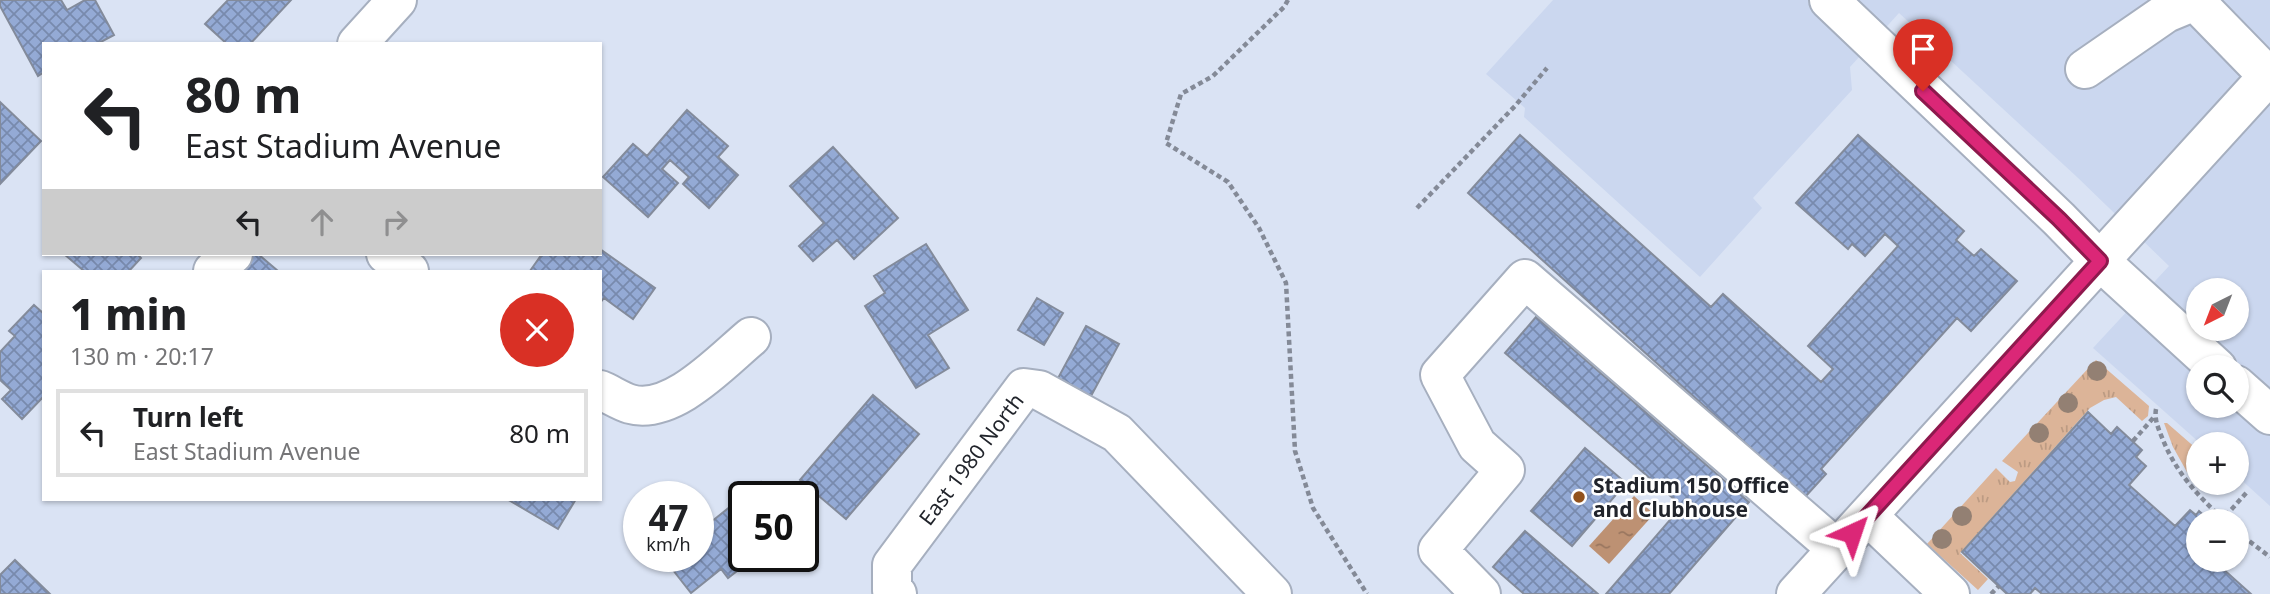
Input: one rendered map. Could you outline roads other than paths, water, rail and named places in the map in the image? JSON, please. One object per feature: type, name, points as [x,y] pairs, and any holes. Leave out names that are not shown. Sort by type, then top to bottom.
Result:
[{"type":"street","points":[[359,42],[397,0]]},
{"type":"street","points":[[1829,0],[2100,261],[2203,355]]},
{"type":"street","points":[[1796,594],[2269,75],[2195,1],[2166,13],[2085,69]]},
{"type":"street","points":[[214,270],[231,256]]},
{"type":"street","points":[[389,256],[408,270]]},
{"type":"street","points":[[1481,594],[1438,550],[1505,470],[1477,445],[1440,374],[1525,279],[1837,550]]},
{"type":"street","points":[[602,391],[631,404],[659,405],[694,385],[751,337]]},
{"type":"street","name":"East 1980 North","points":[[897,594],[892,590],[892,565],[1024,388],[1039,390],[1117,433],[1272,594]]},
{"type":"street","points":[[2249,396],[2270,415]]},
{"type":"street","points":[[1867,516],[1950,594]]},
{"type":"water","points":[[1634,496],[1654,514],[1609,564],[1589,546]]},
{"type":"place","name":"Stadium 150 Office and Clubhouse","points":[[1579,497]]}]
